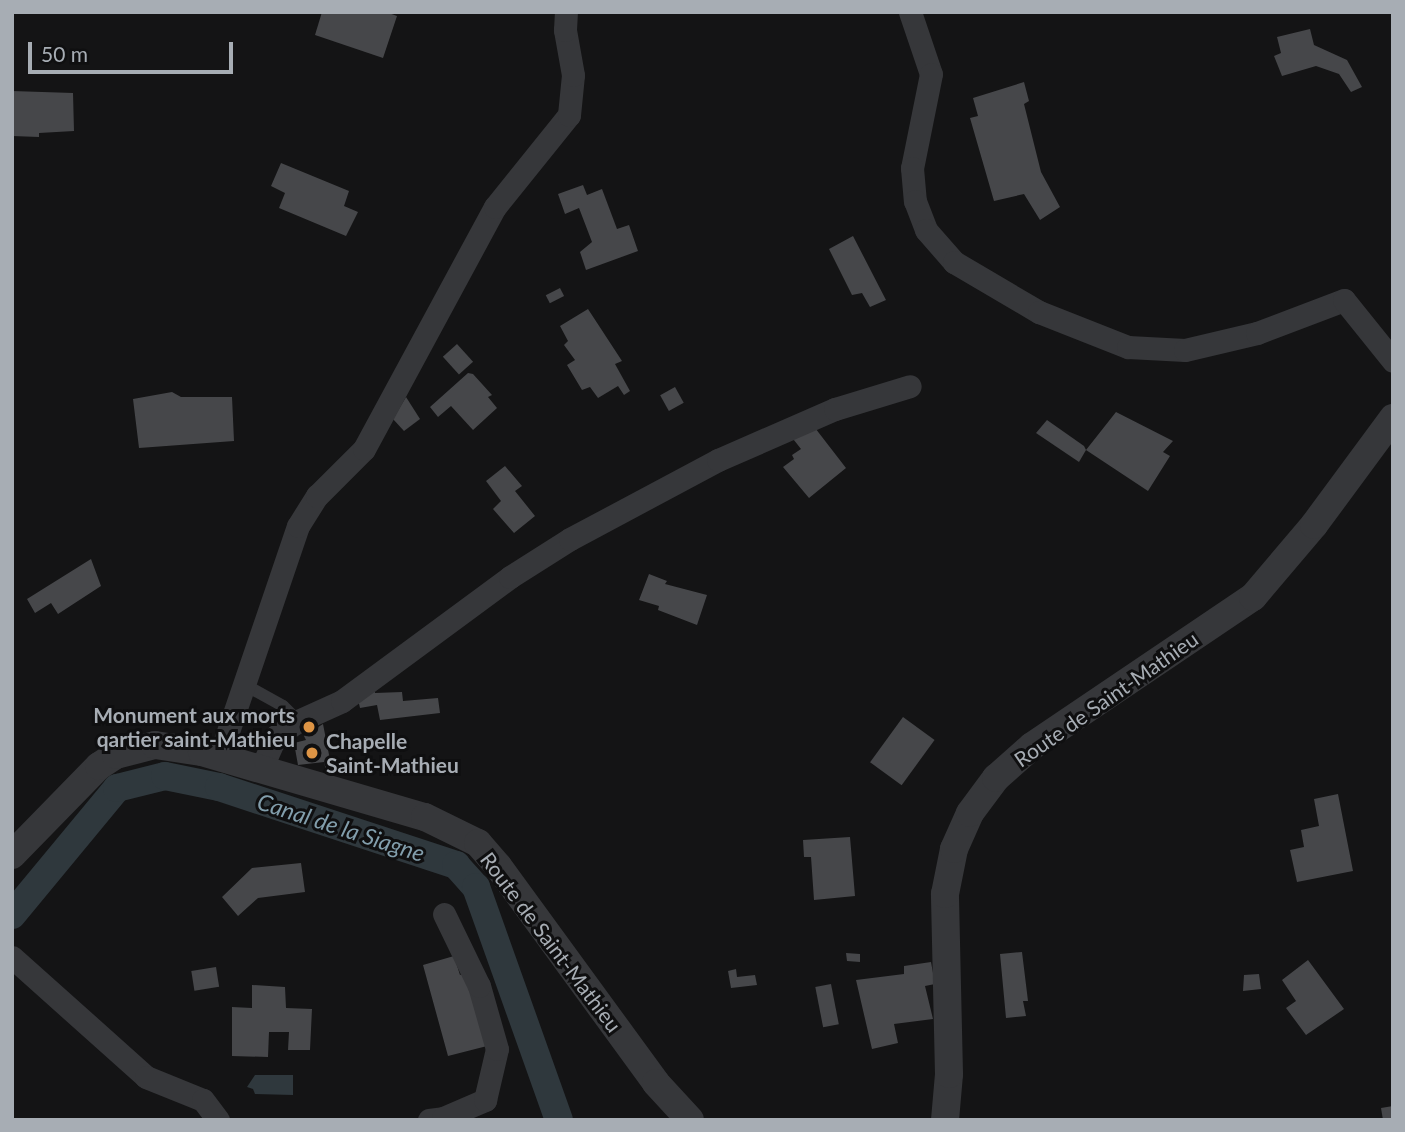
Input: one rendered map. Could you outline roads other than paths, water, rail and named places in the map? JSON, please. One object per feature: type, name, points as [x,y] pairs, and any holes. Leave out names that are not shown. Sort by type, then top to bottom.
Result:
[{"type":"street","points":[[219,758],[245,685],[279,573],[298,526],[317,496],[363,449],[495,207],[569,115],[573,75],[565,30],[566,12]]},
{"type":"street","points":[[910,12],[931,74],[912,168],[915,201],[926,230],[954,262],[1039,312],[1128,347],[1185,350],[1258,333],[1344,300],[1393,361]]},
{"type":"street","points":[[261,769],[276,736],[298,720],[342,701],[510,578],[570,538],[730,454],[835,409],[910,386]]},
{"type":"street","name":"Route de Saint-Mathieu","points":[[945,1120],[949,1074],[945,894],[954,849],[970,813],[996,778],[1032,746],[1253,597],[1314,525],[1391,425]]},
{"type":"street","name":"Route de Saint-Mathieu","points":[[12,855],[82,779],[116,755],[155,745],[179,747],[425,817],[478,843],[498,866],[656,1083],[690,1120]]},
{"type":"street","points":[[429,1120],[443,1118],[485,1100],[497,1049],[479,986],[444,914]]},
{"type":"street","points":[[12,957],[146,1077],[203,1100],[218,1120]]},
{"type":"lane","points":[[245,685],[283,706],[298,720]]},
{"type":"waterway","name":"Canal de la Siagne","points":[[12,915],[117,788],[165,776],[219,787],[456,865],[476,887],[559,1120]]},
{"type":"place","name":"Monument aux morts qartier saint-Mathieu","points":[[309,727]]},
{"type":"place","name":"Chapelle Saint-Mathieu","points":[[312,753]]}]
